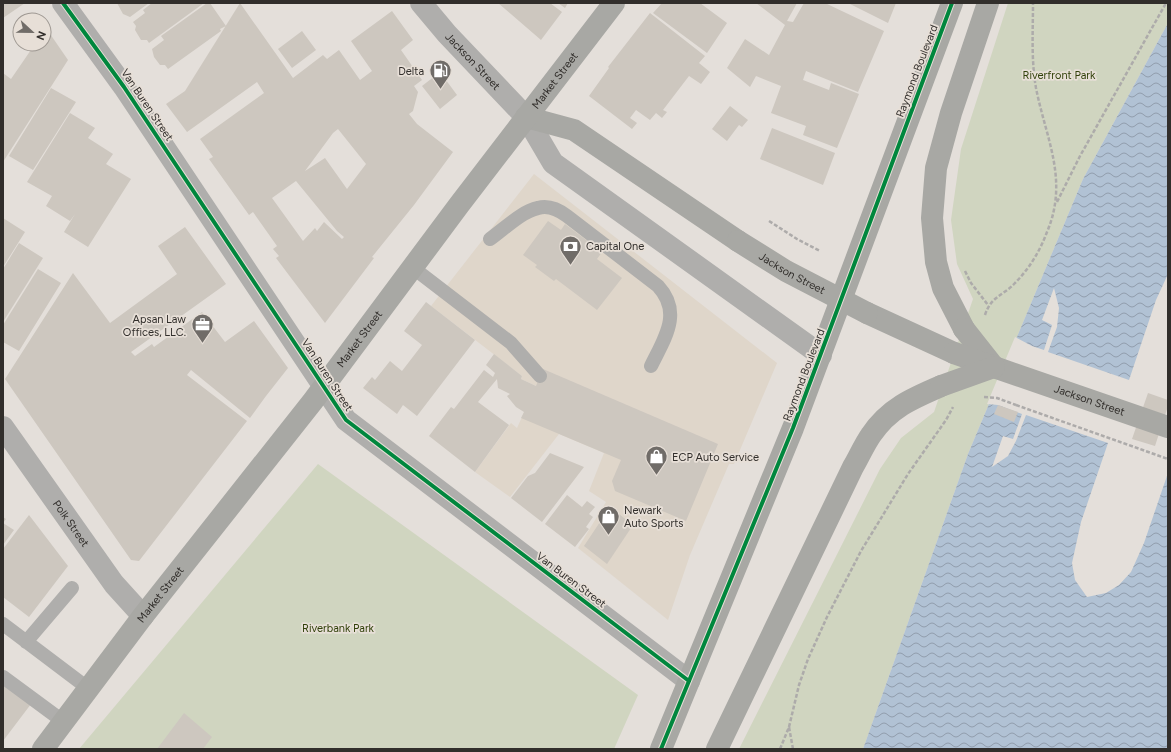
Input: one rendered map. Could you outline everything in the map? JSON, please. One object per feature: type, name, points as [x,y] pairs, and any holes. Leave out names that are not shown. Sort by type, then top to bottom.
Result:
[{"type":"main road","name":"Market Street","points":[[42,749],[143,616],[324,386],[412,267],[614,3]]},
{"type":"main road","name":"Raymond Boulevard","points":[[661,749],[790,435],[952,3]]},
{"type":"main road","points":[[717,749],[853,467],[871,434],[889,413],[912,398],[994,367],[964,329],[943,288],[936,262],[932,218],[936,168],[951,113],[988,3]]},
{"type":"main road","name":"Jackson Street","points":[[526,117],[574,130],[738,241],[786,271],[867,313],[954,353],[1168,428]]},
{"type":"street","name":"Van Buren Street","points":[[63,3],[124,87],[346,420],[689,681]]},
{"type":"street","name":"Jackson Street","points":[[421,3],[447,34],[526,117],[553,163],[821,355]]},
{"type":"street","name":"Polk Street","points":[[3,427],[114,584],[143,616]]},
{"type":"lane","points":[[490,239],[524,214],[537,208],[548,207],[560,211],[567,216],[658,286],[664,293],[670,307],[671,321],[651,366]]},
{"type":"lane","points":[[412,267],[510,343],[540,376]]},
{"type":"lane","points":[[26,642],[72,588]]},
{"type":"lane","points":[[3,624],[89,689]]},
{"type":"lane","points":[[3,678],[64,722]]},
{"type":"path","points":[[1033,3],[1032,48],[1036,87],[1046,130],[1054,154],[1057,181],[1056,204]]},
{"type":"path","points":[[985,314],[988,306],[1015,284],[1034,260],[1048,232],[1056,204],[1080,156],[1166,3]]},
{"type":"path","points":[[769,221],[797,239],[820,251]]},
{"type":"path","points":[[964,269],[971,283],[988,306]]},
{"type":"path","points":[[780,749],[789,727],[799,685],[808,659],[827,617],[861,551],[908,474],[946,420],[955,404]]},
{"type":"path","points":[[1016,405],[1168,459]]},
{"type":"path","points":[[789,727],[793,749]]},
{"type":"shaded area","points":[[534,174],[777,363],[734,464],[729,464],[690,555],[668,620],[578,548],[606,502],[589,491],[604,453],[559,434],[510,497],[475,472],[511,423],[517,428],[536,386],[521,379],[522,376],[431,306]]},
{"type":"green space","name":"Riverfront Park","points":[[1008,3],[1168,3],[1168,23],[1083,179],[968,454],[863,749],[739,749],[880,469],[901,438],[934,412],[973,299],[957,264],[951,220],[961,149]]},
{"type":"green space","name":"Riverbank Park","points":[[318,464],[638,695],[614,749],[79,749]]},
{"type":"water","points":[[1168,23],[1168,749],[863,749],[968,454],[1083,179]]},
{"type":"pier","points":[[1168,274],[1168,473],[1144,543],[1131,572],[1119,585],[1106,593],[1087,597],[1075,580],[1072,563],[1081,522],[1108,443],[1026,415],[1016,441],[1008,456],[992,467],[1003,436],[1013,439],[1022,414],[998,405],[987,404],[1015,337],[1032,346],[1044,350],[1052,325],[1042,320],[1054,288],[1059,308],[1057,327],[1048,352],[1129,380],[1156,300]]},
{"type":"building","points":[[3,3],[25,3],[3,18]]},
{"type":"building","points":[[117,3],[149,3],[130,17],[123,14]]},
{"type":"building","points":[[152,3],[204,3],[149,43],[147,40],[141,40],[135,30],[136,26],[133,22],[145,13],[143,10]]},
{"type":"building","points":[[207,3],[210,3],[226,26],[168,69],[165,65],[160,65],[154,57],[152,49],[164,40],[161,36]]},
{"type":"building","points":[[240,3],[293,78],[323,55],[327,59],[339,50],[360,80],[372,71],[351,41],[392,11],[413,40],[401,50],[422,80],[414,86],[418,92],[413,111],[409,114],[417,124],[453,152],[414,205],[372,257],[374,258],[325,323],[276,258],[279,256],[273,249],[277,246],[253,212],[249,215],[209,159],[213,157],[200,139],[264,93],[257,82],[187,132],[166,104],[185,91]],"holes":[[[338,129],[366,164],[347,189],[325,158],[305,171],[333,133]],[[296,181],[337,231],[344,237],[342,239],[324,222],[317,231],[315,228],[303,241],[272,198]]]},
{"type":"building","points":[[498,3],[550,3],[562,12],[541,40]]},
{"type":"building","points":[[558,3],[568,3],[565,8]]},
{"type":"building","points":[[662,3],[700,3],[727,23],[707,53],[653,13]]},
{"type":"building","points":[[756,3],[797,3],[787,21],[793,22],[804,3],[825,3],[884,31],[858,92],[806,71],[803,80],[829,90],[831,83],[859,94],[837,148],[803,135],[806,126],[771,113],[781,86],[756,76],[750,87],[727,68],[745,39],[769,55],[785,25]]},
{"type":"building","points":[[848,3],[896,3],[888,23]]},
{"type":"building","points":[[650,13],[705,56],[699,63],[710,72],[701,84],[689,76],[663,110],[667,112],[662,118],[656,113],[650,120],[636,110],[630,118],[637,123],[632,129],[589,96],[609,68],[608,67]]},
{"type":"building","points":[[302,31],[316,50],[292,68],[278,49]]},
{"type":"building","points":[[52,37],[68,60],[3,162],[3,73],[11,79],[30,52],[52,52]]},
{"type":"building","name":"Delta","points":[[440,72],[457,95],[440,109],[422,86]]},
{"type":"building","points":[[51,88],[76,102],[33,170],[9,156]]},
{"type":"building","points":[[730,106],[748,120],[742,127],[739,125],[727,141],[712,129]]},
{"type":"building","points":[[70,113],[95,128],[88,138],[113,154],[106,164],[131,179],[88,247],[64,232],[75,214],[70,221],[46,206],[52,196],[27,182]]},
{"type":"building","points":[[772,128],[835,153],[823,185],[760,159]]},
{"type":"building","points":[[3,218],[25,232],[3,267]]},
{"type":"building","name":"Capital One","points":[[548,221],[561,230],[565,224],[602,252],[597,259],[622,278],[597,310],[556,279],[554,281],[535,267],[537,265],[523,255]]},
{"type":"building","points":[[185,227],[226,284],[131,352],[135,356],[152,344],[154,347],[202,312],[225,342],[254,321],[288,368],[250,418],[191,370],[187,375],[247,421],[139,561],[131,560],[5,379],[73,273],[110,323],[177,274],[158,246]]},
{"type":"building","points":[[19,243],[43,258],[3,322],[3,269]]},
{"type":"building","points":[[38,269],[61,283],[19,351],[3,342],[3,325]]},
{"type":"building","points":[[426,302],[475,340],[417,416],[403,405],[397,414],[363,388],[372,377],[375,380],[390,361],[402,371],[422,345],[404,331]]},
{"type":"building","points":[[494,354],[522,376],[521,379],[536,386],[543,369],[718,444],[686,521],[615,491],[612,481],[621,460],[521,418],[524,412],[516,407],[507,396],[510,394],[498,388],[497,379],[478,402],[509,425],[475,472],[429,436],[451,407],[454,409],[484,370],[493,377],[495,373],[486,365]]},
{"type":"building","points":[[1148,393],[1168,400],[1168,406],[1155,446],[1132,439]]},
{"type":"building","points":[[998,405],[1018,412],[1014,422],[994,414]]},
{"type":"building","points":[[550,453],[584,467],[542,522],[511,498],[528,476],[535,473]]},
{"type":"building","points":[[567,495],[582,507],[587,501],[595,507],[589,514],[593,517],[586,527],[589,529],[575,547],[545,524]]},
{"type":"building","name":"Newark Auto Sports","points":[[610,507],[633,525],[607,564],[584,546]]},
{"type":"building","points":[[29,515],[68,566],[29,617],[3,597],[3,549]]},
{"type":"building","points":[[3,523],[14,530],[3,545]]},
{"type":"building","points":[[3,683],[31,704],[3,741]]},
{"type":"building","points":[[184,713],[212,737],[203,749],[157,749]]},
{"type":"cycle path","points":[[63,3],[124,87],[346,420],[689,681]]},
{"type":"cycle path","points":[[661,749],[793,428],[952,3]]},
{"type":"place","name":"Delta","points":[[440,90]]},
{"type":"place","name":"Capital One","points":[[571,266]]},
{"type":"place","name":"Apsan Law Offices, LLC.","points":[[202,344]]},
{"type":"place","name":"ECP Auto Service","points":[[656,476]]},
{"type":"place","name":"Newark Auto Sports","points":[[609,536]]}]
